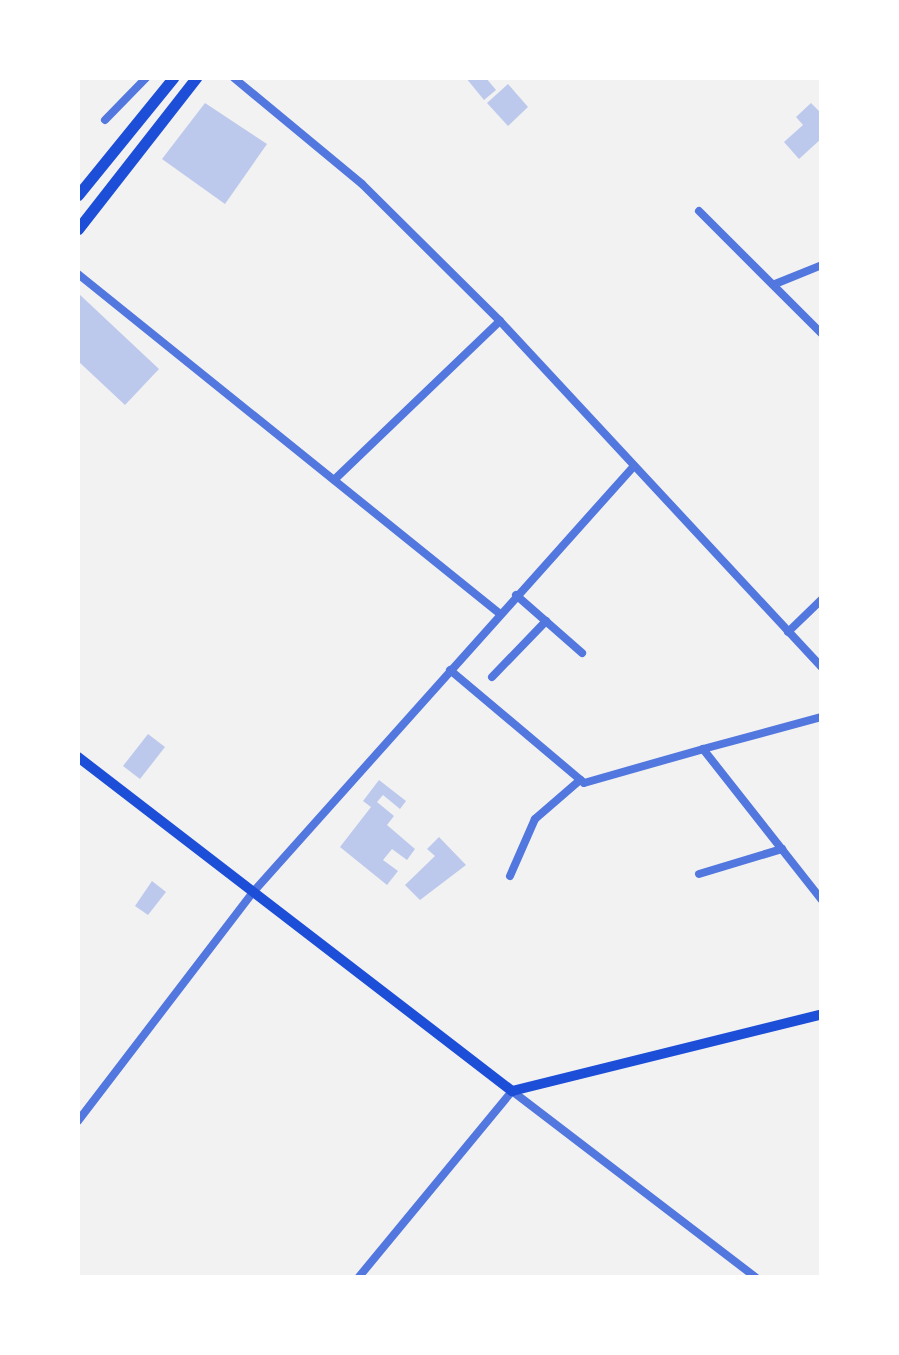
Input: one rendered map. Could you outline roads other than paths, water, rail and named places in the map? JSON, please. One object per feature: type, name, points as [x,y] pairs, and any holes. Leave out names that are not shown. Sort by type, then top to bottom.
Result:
[{"type":"main road","points":[[78,229],[196,78]]},
{"type":"main road","points":[[78,195],[165,81]]},
{"type":"main road","points":[[78,757],[512,1091],[822,1014]]},
{"type":"street","points":[[105,120],[146,78]]},
{"type":"street","points":[[234,78],[362,184],[500,321],[822,668]]},
{"type":"street","points":[[699,211],[822,334]]},
{"type":"street","points":[[775,284],[822,265]]},
{"type":"street","points":[[78,274],[499,613]]},
{"type":"street","points":[[334,480],[500,321]]},
{"type":"street","points":[[78,1121],[174,988],[254,890],[634,466]]},
{"type":"street","points":[[516,595],[582,653]]},
{"type":"street","points":[[788,632],[822,599]]},
{"type":"street","points":[[492,677],[546,621]]},
{"type":"street","points":[[450,670],[580,780]]},
{"type":"street","points":[[510,876],[536,819],[580,780],[822,717]]},
{"type":"street","points":[[704,749],[822,900]]},
{"type":"street","points":[[698,874],[782,849]]},
{"type":"street","points":[[358,1278],[512,1091],[757,1278]]}]
